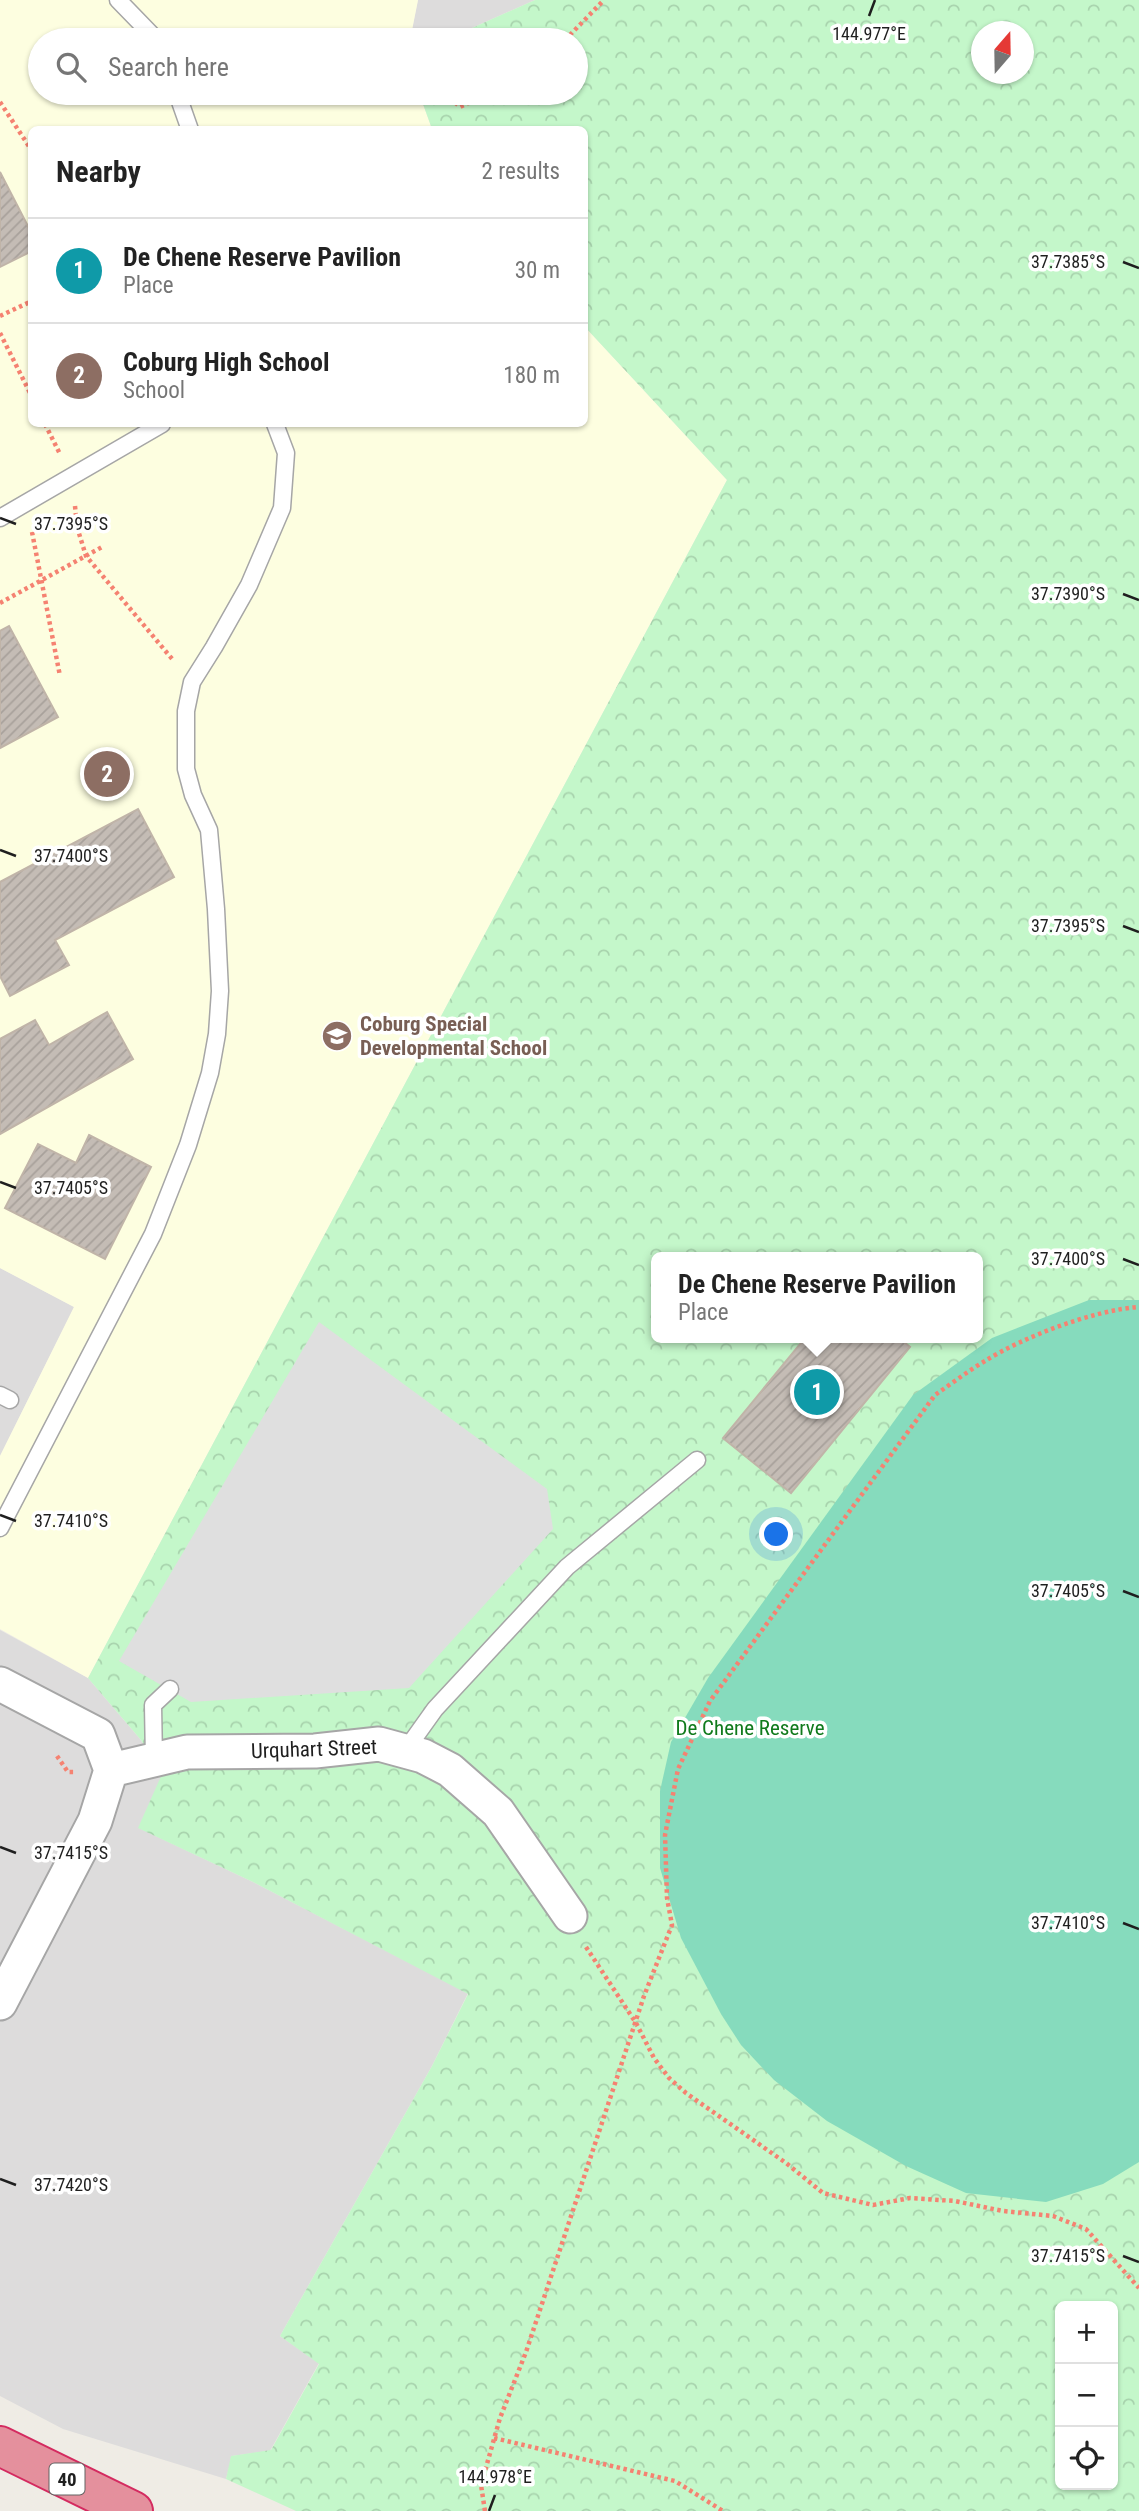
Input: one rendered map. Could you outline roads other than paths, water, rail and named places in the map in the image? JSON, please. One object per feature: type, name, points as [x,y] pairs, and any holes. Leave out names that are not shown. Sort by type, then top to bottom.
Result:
[{"type":"highway","name":"40","points":[[0,2446],[134,2511]]},
{"type":"street","points":[[0,1684],[98,1735],[111,1770],[95,1821],[0,2003]]},
{"type":"street","name":"Urquhart Street","points":[[111,1770],[187,1752],[314,1751],[379,1744],[423,1756],[450,1770],[498,1812],[570,1916]]},
{"type":"lane","points":[[118,0],[146,28]]},
{"type":"lane","points":[[181,105],[189,126]]},
{"type":"lane","points":[[0,517],[157,427]]},
{"type":"lane","points":[[0,1528],[153,1234],[188,1144],[210,1073],[217,1034],[220,991],[209,830],[193,795],[186,769],[186,711],[192,682],[249,585],[282,508],[286,453],[276,427]]},
{"type":"lane","points":[[405,1751],[435,1709],[567,1567],[696,1460]]},
{"type":"lane","points":[[154,1760],[153,1705],[170,1689]]},
{"type":"place","name":"Coburg High School","points":[[107,774]]},
{"type":"place","name":"Coburg Special Developmental School","points":[[337,1036]]},
{"type":"place","name":"De Chene Reserve Pavilion","points":[[817,1392]]},
{"type":"park label","name":"De Chene Reserve","points":[[750,1728]]}]
